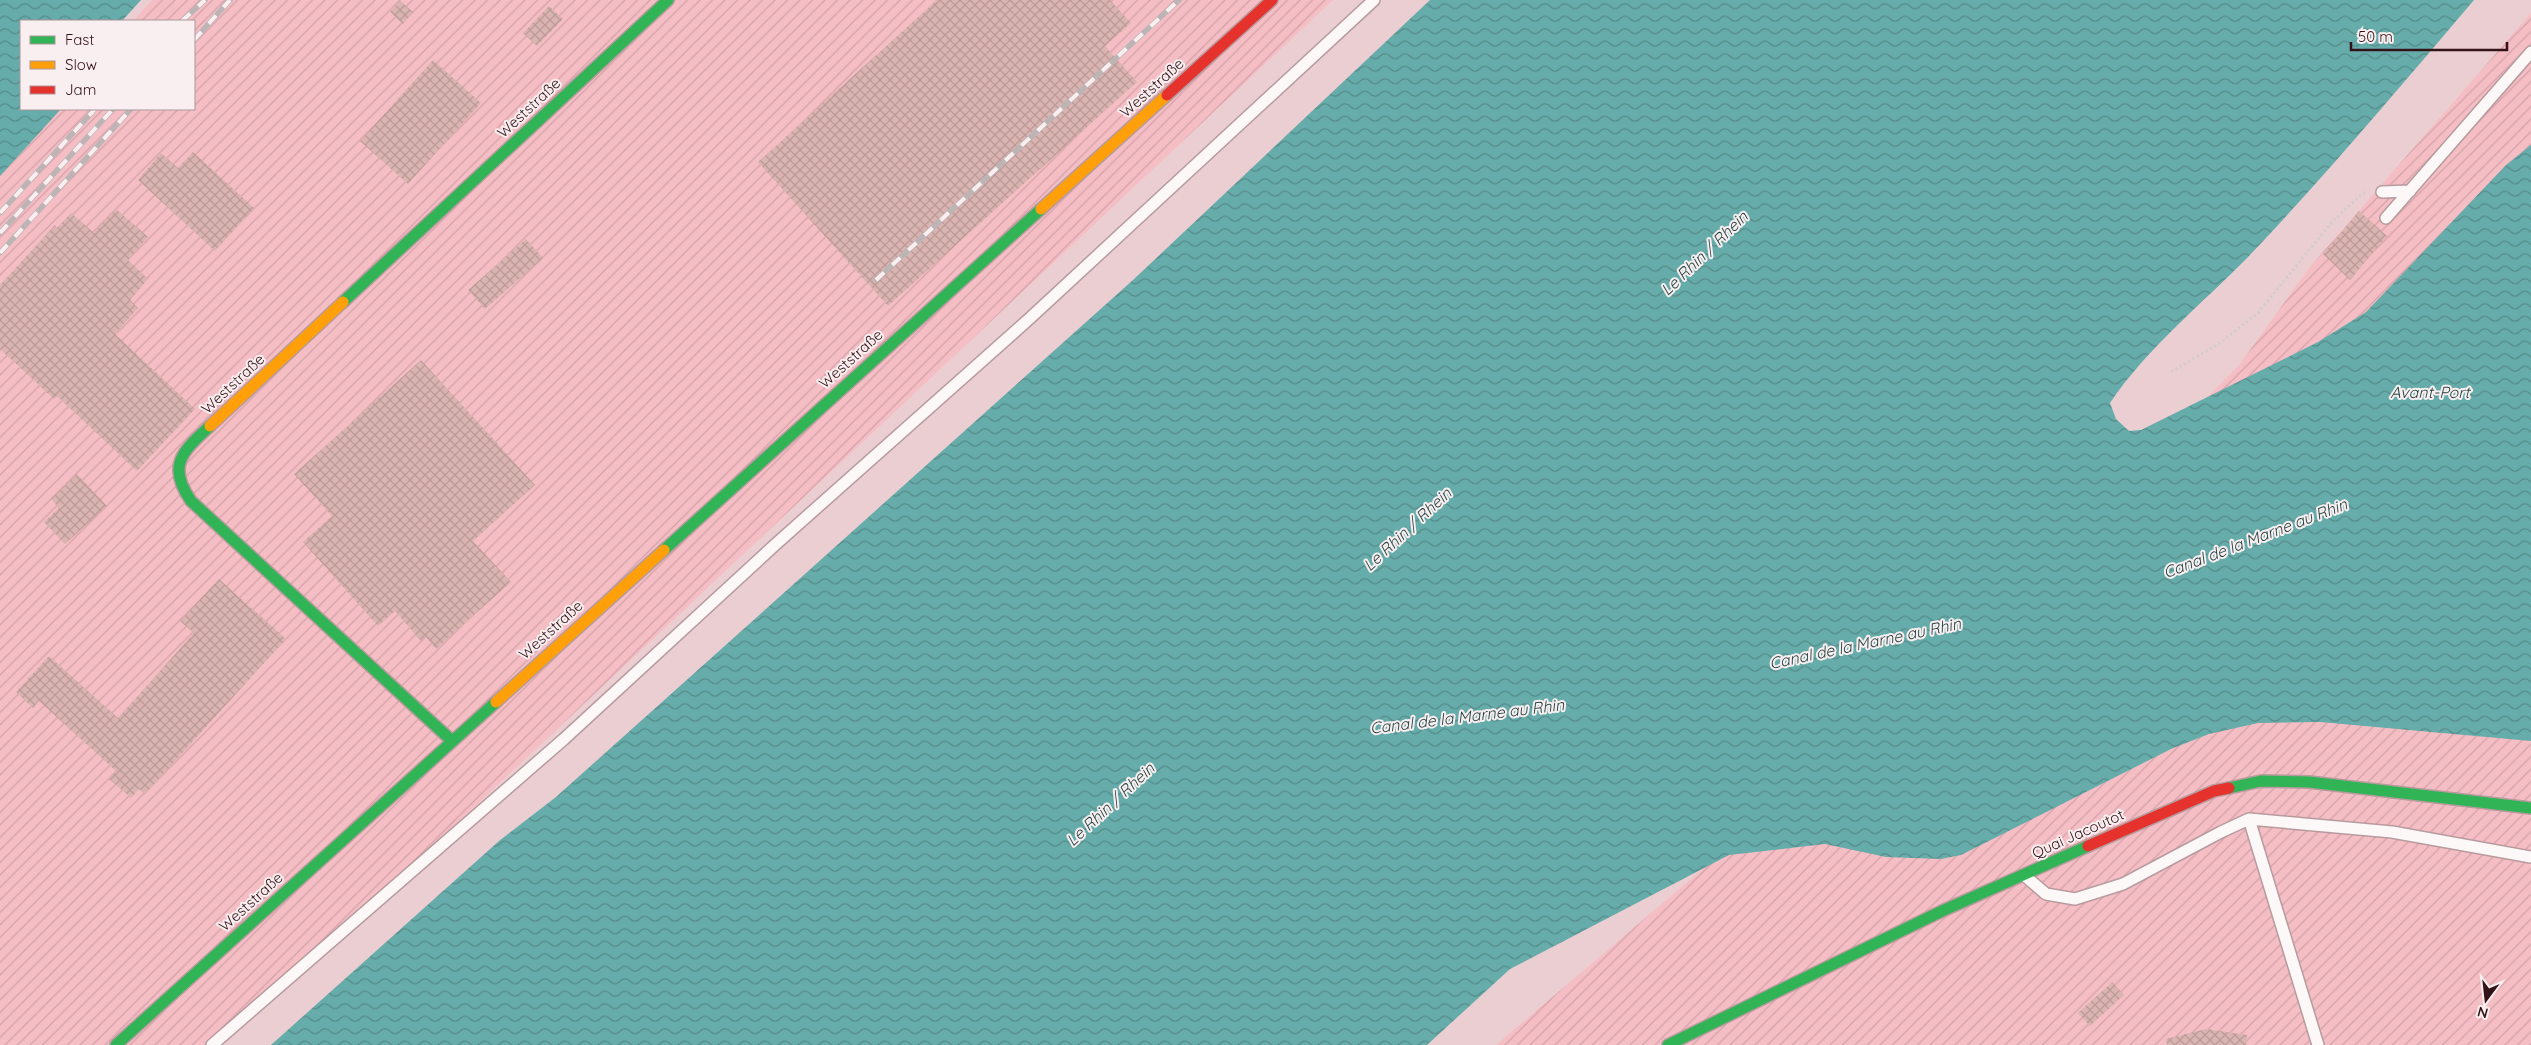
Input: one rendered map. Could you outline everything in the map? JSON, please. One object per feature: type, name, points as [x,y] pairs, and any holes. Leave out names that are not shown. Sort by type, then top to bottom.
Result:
[{"type":"street","name":"Weststraße","points":[[451,740],[339,646],[191,501],[181,488],[178,464],[180,457],[193,441],[668,0]]},
{"type":"street","name":"Weststraße","points":[[116,1045],[451,740],[1272,0]]},
{"type":"street","name":"Quai Jacoutot","points":[[1668,1045],[1855,953],[2192,799],[2214,791],[2261,782],[2309,782],[2531,808]]},
{"type":"lane","points":[[212,1045],[564,739],[777,543],[1029,319],[1374,0]]},
{"type":"lane","points":[[2386,218],[2531,52]]},
{"type":"lane","points":[[2382,192],[2410,190]]},
{"type":"lane","points":[[2024,875],[2046,894],[2075,899],[2123,884],[2221,832],[2250,819],[2392,832],[2531,857]]},
{"type":"lane","points":[[2250,819],[2318,1045]]},
{"type":"path","points":[[2171,372],[2220,343],[2257,314],[2332,222],[2363,193],[2382,192]]},
{"type":"shaded area","points":[[152,0],[1333,0],[221,1045],[0,1045],[0,169],[54,110],[195,110],[195,20],[134,20]]},
{"type":"shaded area","points":[[2531,13],[2531,1045],[1496,1045],[1704,868],[2013,594],[2240,364],[2309,268]]},
{"type":"water","points":[[0,0],[141,0],[123,20],[20,20],[20,110],[60,110],[0,176]]},
{"type":"water","points":[[1430,0],[2474,0],[2306,194],[2248,257],[2158,345],[2110,403],[2116,419],[2129,431],[2141,430],[2318,342],[2366,312],[2506,165],[2531,145],[2531,741],[2320,722],[2258,723],[2209,734],[2171,749],[1961,855],[1941,859],[1886,857],[1825,844],[1729,855],[1510,969],[1427,1045],[271,1045],[499,841],[556,797],[1133,280]]},
{"type":"building","points":[[937,0],[1110,0],[1131,23],[1105,46],[1137,82],[888,306],[758,162]]},
{"type":"building","points":[[400,1],[413,12],[403,24],[390,12]]},
{"type":"building","points":[[549,6],[563,19],[537,46],[523,33]]},
{"type":"building","points":[[433,60],[481,103],[408,184],[360,141]]},
{"type":"building","points":[[193,152],[254,208],[215,251],[138,180],[161,153],[178,168]]},
{"type":"building","points":[[116,209],[148,237],[128,260],[148,279],[130,300],[138,308],[115,334],[195,409],[137,471],[57,396],[54,399],[0,349],[0,285],[55,225],[57,228],[71,213],[94,233]]},
{"type":"building","points":[[2359,211],[2387,236],[2350,280],[2323,254]]},
{"type":"building","points":[[526,239],[543,258],[485,309],[468,290]]},
{"type":"building","points":[[421,360],[535,485],[473,541],[511,582],[436,649],[426,637],[421,641],[395,611],[378,626],[303,542],[332,516],[294,474]]},
{"type":"building","points":[[77,474],[107,506],[65,544],[44,522],[59,508],[51,499]]},
{"type":"building","points":[[219,579],[286,639],[145,794],[139,789],[131,798],[109,779],[116,771],[39,701],[33,708],[16,692],[49,656],[118,718],[194,633],[180,621]]},
{"type":"building","points":[[2112,982],[2124,995],[2090,1026],[2078,1013]]},
{"type":"building","points":[[2206,1029],[2247,1035],[2246,1045],[2167,1045],[2166,1039]]},
{"type":"railway","points":[[183,20],[205,0]]},
{"type":"railway","points":[[195,39],[230,0]]},
{"type":"railway","points":[[876,280],[1179,0]]},
{"type":"railway","points":[[0,213],[94,110]]},
{"type":"railway","points":[[0,233],[112,110]]},
{"type":"railway","points":[[0,253],[130,110]]},
{"type":"traffic: fast","points":[[343,302],[668,0]]},
{"type":"traffic: fast","points":[[664,550],[1041,209]]},
{"type":"traffic: fast","points":[[210,426],[192,443],[181,459],[179,468],[180,478],[191,501],[451,740]]},
{"type":"traffic: fast","points":[[116,1045],[496,702]]},
{"type":"traffic: fast","points":[[2229,788],[2261,781],[2309,782],[2531,808]]},
{"type":"traffic: fast","points":[[1668,1045],[1942,911],[2088,846]]},
{"type":"traffic: slow","points":[[1041,209],[1167,95]]},
{"type":"traffic: slow","points":[[210,426],[343,302]]},
{"type":"traffic: slow","points":[[496,702],[664,550]]},
{"type":"traffic: jam","points":[[1167,95],[1272,0]]},
{"type":"traffic: jam","points":[[2088,846],[2214,791],[2229,788]]},
{"type":"water label","name":"Le Rhin / Rhein","points":[[1704,253]]},
{"type":"water label","name":"Avant-Port","points":[[2430,392]]},
{"type":"water label","name":"Le Rhin / Rhein","points":[[1407,529]]},
{"type":"water label","name":"Canal de la Marne au Rhin","points":[[2255,538]]},
{"type":"water label","name":"Canal de la Marne au Rhin","points":[[1865,643]]},
{"type":"water label","name":"Canal de la Marne au Rhin","points":[[1467,716]]},
{"type":"water label","name":"Le Rhin / Rhein","points":[[1110,804]]}]
